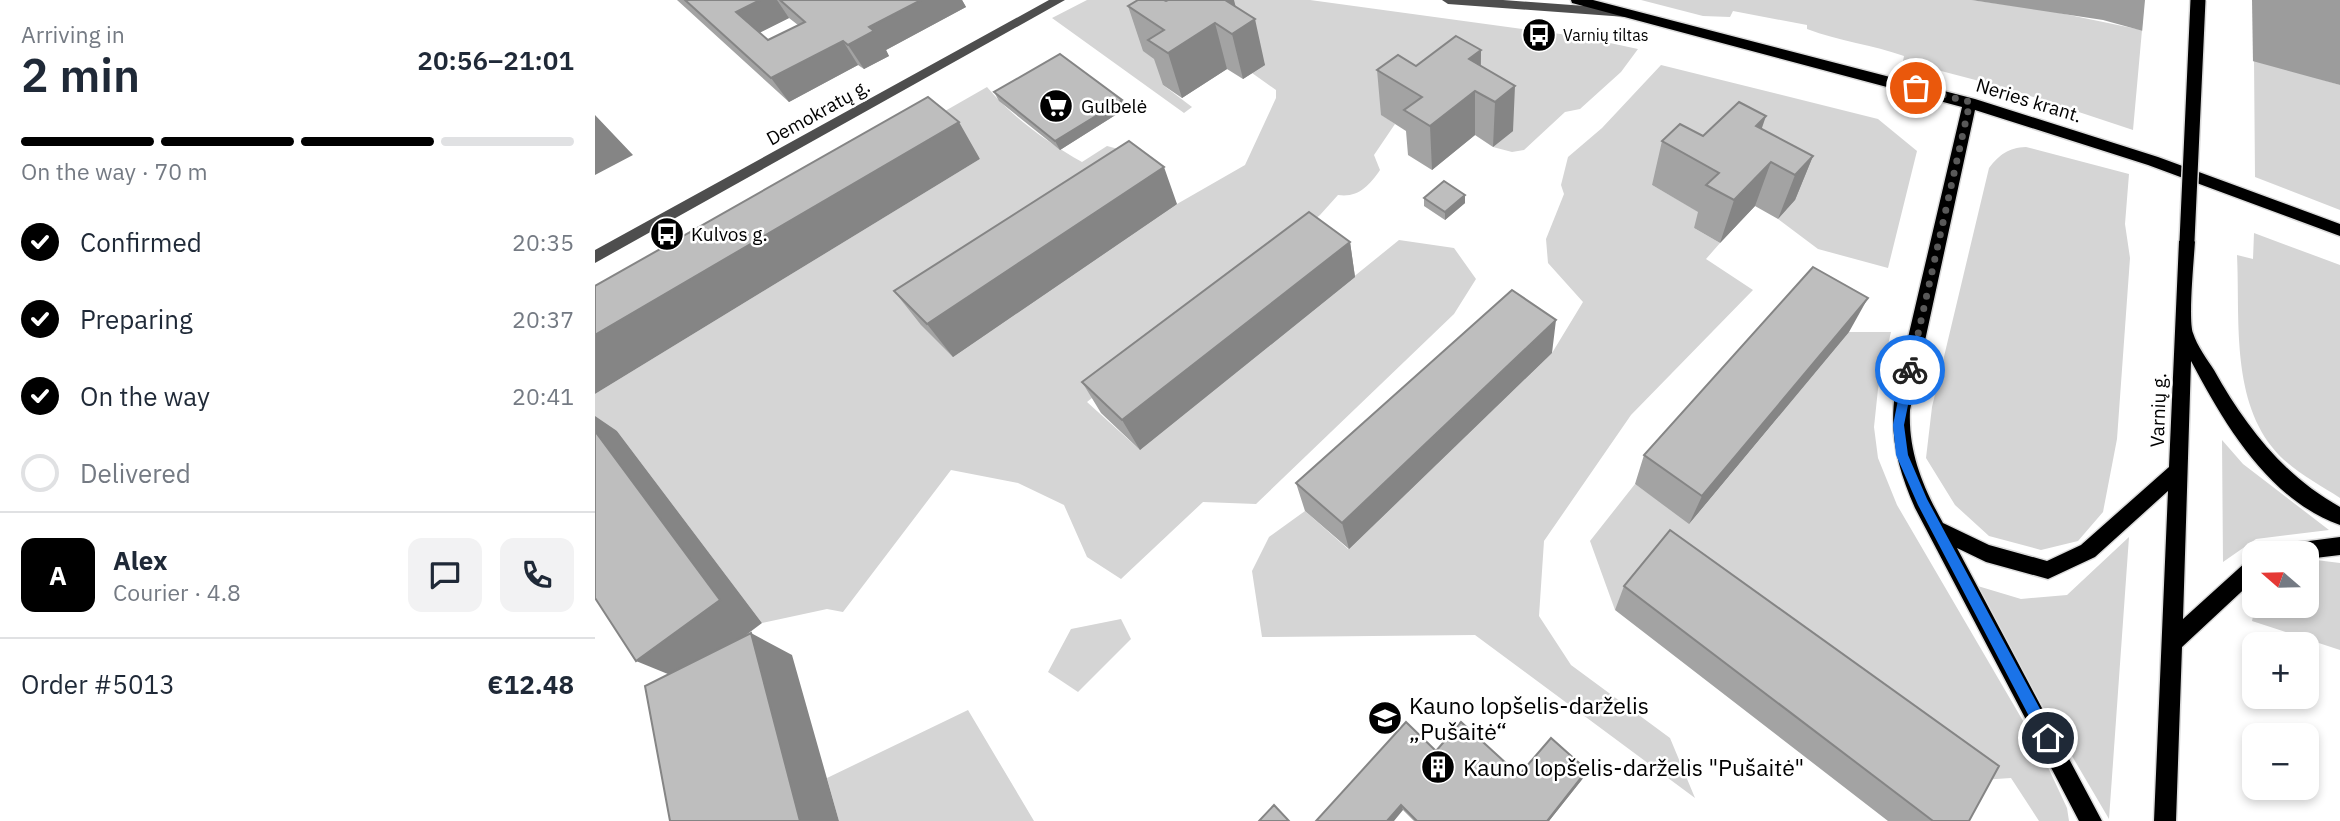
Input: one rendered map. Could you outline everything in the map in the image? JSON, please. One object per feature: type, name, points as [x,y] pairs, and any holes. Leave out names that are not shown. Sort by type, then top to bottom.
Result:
[{"type":"main road","name":"Neries krant.","points":[[1577,0],[1970,102],[2089,138],[2340,230]]},
{"type":"main road","name":"Varnių g.","points":[[2165,821],[2198,0]]},
{"type":"main road","points":[[1970,102],[1899,425],[1902,455],[1938,530],[2091,821]]},
{"type":"main road","points":[[2184,332],[2227,412],[2253,449],[2289,485],[2340,517]]},
{"type":"main road","points":[[1938,530],[1986,553],[2048,570],[2088,551],[2179,470]]},
{"type":"main road","points":[[2319,549],[2340,546]]},
{"type":"main road","points":[[2171,643],[2242,578]]},
{"type":"street","name":"Demokratų g.","points":[[595,257],[1059,0]]},
{"type":"street","points":[[1448,0],[1629,13]]},
{"type":"shaded area","points":[[1087,0],[1310,0],[1582,37],[1638,49],[1621,72],[1580,109],[1565,112],[1524,150],[1512,152],[1493,147],[1512,131],[1382,115],[1395,124],[1374,155],[1380,170],[1367,186],[1351,195],[1338,195],[1320,215],[1087,402],[1140,450],[1399,240],[1454,248],[1476,279],[1454,314],[1256,504],[1203,502],[1121,579],[1087,557],[1064,505],[1018,483],[951,470],[843,612],[827,609],[762,623],[617,431],[595,425],[595,394],[980,159],[938,115],[987,87],[1031,129],[1082,162],[1107,146],[1122,150],[1177,204],[1245,165],[1276,98],[1276,90],[1252,73],[1228,41],[1163,85],[1192,107],[1184,113],[1052,18]]},
{"type":"shaded area","points":[[1641,0],[1971,0],[2045,10],[2142,30],[2133,130],[2006,88],[1903,61],[1904,56],[1819,33],[1807,29],[1807,25],[1733,11],[1730,17],[1703,16]]},
{"type":"shaded area","points":[[1971,0],[2340,0],[2340,85],[2103,20]]},
{"type":"shaded area","points":[[2254,59],[2340,85],[2340,210],[2255,177]]},
{"type":"shaded area","points":[[1661,65],[1878,119],[1917,151],[1888,268],[1818,249],[1778,219],[1795,200],[1652,185],[1706,216],[1694,228],[1720,243],[1706,259],[1753,290],[1631,415],[1544,541],[1539,616],[1571,665],[1670,738],[1695,798],[1475,635],[1262,637],[1252,571],[1269,537],[1305,511],[1348,549],[1552,353],[1583,302],[1548,263],[1546,239],[1564,194],[1561,185],[1568,157],[1602,128]]},
{"type":"shaded area","points":[[2026,147],[2129,174],[2125,224],[2130,258],[2117,439],[2103,512],[2078,541],[2041,550],[1989,536],[1955,505],[1926,458],[1932,407],[1989,168],[2005,153]]},
{"type":"shaded area","points":[[2254,233],[2340,265],[2340,498],[2279,455],[2259,426],[2250,404],[2240,355],[2237,255],[2253,259]]},
{"type":"shaded area","points":[[1849,332],[1891,332],[1878,389],[1874,427],[1878,458],[1897,505],[2040,750],[2067,808],[2069,821],[2039,821],[2011,778],[1966,781],[1659,557],[1615,610],[1590,541],[1635,484],[1690,523]]},
{"type":"shaded area","points":[[2222,440],[2243,464],[2329,530],[2242,541],[2242,549],[2223,562]]},
{"type":"shaded area","points":[[2129,537],[2109,819],[1971,584],[2021,599],[2067,595]]},
{"type":"shaded area","points":[[2319,560],[2340,563],[2340,650],[2319,643],[2319,632],[2285,632],[2252,621],[2253,618],[2319,618]]},
{"type":"shaded area","points":[[1121,619],[1131,639],[1078,692],[1048,672],[1071,629]]},
{"type":"shaded area","points":[[968,710],[1034,821],[839,821],[827,778]]},
{"type":"pier","points":[[2145,0],[2252,0],[2253,63],[2142,33]]},
{"type":"building","points":[[685,0],[760,0],[736,12],[768,40],[805,22],[780,0],[921,0],[869,27],[874,31],[848,45],[843,41],[771,78]]},
{"type":"building","points":[[1138,0],[1225,0],[1255,19],[1232,34],[1215,23],[1168,53],[1148,40],[1164,30],[1128,6]]},
{"type":"building","points":[[1456,36],[1481,50],[1469,59],[1515,86],[1495,102],[1475,91],[1430,126],[1404,110],[1422,97],[1377,70],[1398,55],[1416,66]]},
{"type":"building","points":[[1060,54],[1122,100],[1055,141],[994,92]]},
{"type":"building","points":[[928,97],[959,122],[595,335],[595,286]]},
{"type":"building","points":[[1739,102],[1766,116],[1756,126],[1813,156],[1795,175],[1771,162],[1734,200],[1706,185],[1719,173],[1662,141],[1680,124],[1703,136]]},
{"type":"building","points":[[1129,141],[1164,167],[927,324],[894,291]]},
{"type":"building","points":[[1444,181],[1465,195],[1445,212],[1424,198]]},
{"type":"building","points":[[1309,212],[1350,242],[1122,420],[1082,382]]},
{"type":"building","points":[[1813,267],[1868,298],[1702,496],[1644,455]]},
{"type":"building","points":[[1512,290],[1556,320],[1342,523],[1296,483]]},
{"type":"building","points":[[595,431],[720,600],[636,661],[595,598]]},
{"type":"building","points":[[1670,530],[1999,766],[1969,821],[1933,821],[1624,586]]},
{"type":"building","points":[[751,633],[800,821],[670,821],[645,686]]},
{"type":"building","name":"Kauno lopšelis-darželis \"Pušaitė\"","points":[[1406,722],[1436,751],[1461,722],[1519,775],[1551,738],[1587,770],[1547,821],[1417,821],[1401,805],[1387,821],[1316,821]]},
{"type":"building","points":[[1274,805],[1289,821],[1259,821]]},
{"type":"way so far","points":[[1910,370],[1970,102],[1916,88]]},
{"type":"place","name":"Varnių tiltas","points":[[1539,35]]},
{"type":"place","name":"Gulbelė","points":[[1056,106]]},
{"type":"place","name":"Kulvos g.","points":[[667,234]]},
{"type":"place","name":"Kauno lopšelis-darželis „Pušaitė“","points":[[1385,718]]},
{"type":"place","name":"Kauno lopšelis-darželis \"Pušaitė\"","points":[[1438,767]]},
{"type":"route","points":[[1910,370],[1899,425],[1902,455],[1922,502],[2048,738]]}]
